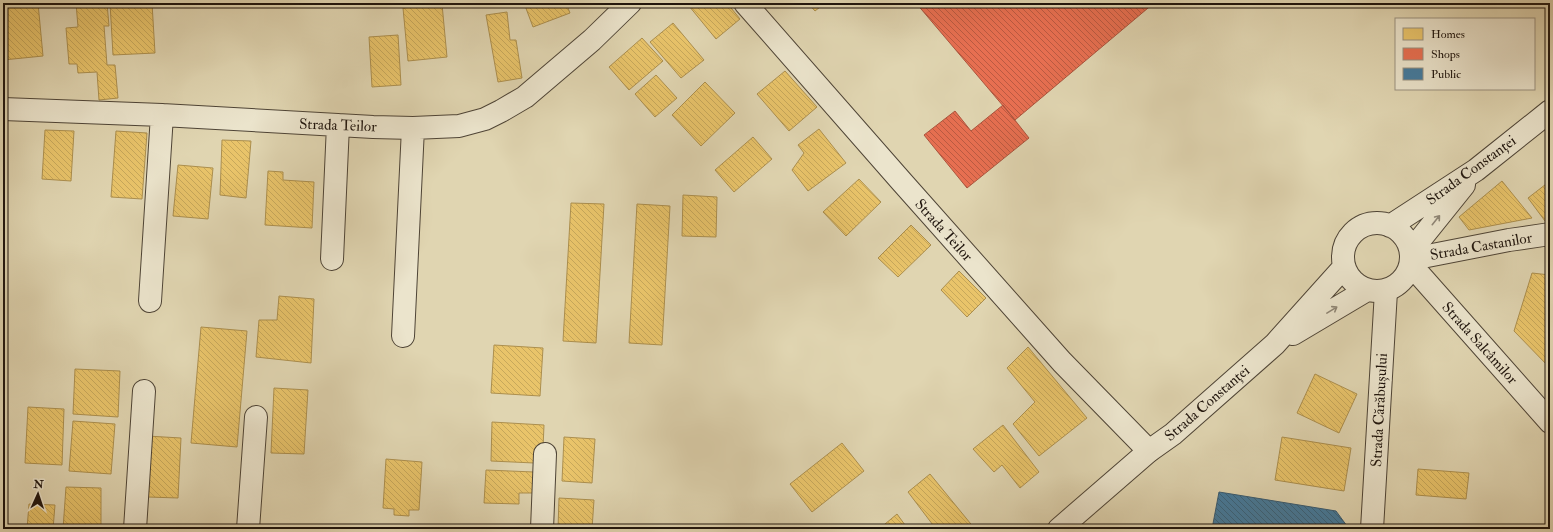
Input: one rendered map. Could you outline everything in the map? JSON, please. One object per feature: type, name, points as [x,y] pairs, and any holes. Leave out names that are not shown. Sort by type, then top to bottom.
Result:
[{"type":"street","name":"Strada Teilor","points":[[3,109],[162,115],[413,128],[459,126],[485,118],[501,111],[525,97],[574,56],[630,3]]},
{"type":"street","name":"Strada Teilor","points":[[745,3],[1062,362],[1149,451]]},
{"type":"street","name":"Strada Constanței","points":[[1390,226],[1476,170],[1550,111]]},
{"type":"street","points":[[150,302],[162,115]]},
{"type":"street","points":[[332,259],[338,125]]},
{"type":"street","points":[[403,336],[413,128]]},
{"type":"street","points":[[1275,344],[1376,290],[1395,286],[1403,280],[1411,258],[1476,170]]},
{"type":"street","points":[[1376,290],[1358,285],[1351,278],[1344,267],[1344,252],[1347,243],[1358,229],[1366,225],[1375,224],[1390,226],[1397,229],[1408,242],[1411,258]]},
{"type":"street","name":"Strada Castanilor","points":[[1411,258],[1550,234]]},
{"type":"street","name":"Strada Salcâmilor","points":[[1411,258],[1550,422]]},
{"type":"street","name":"Strada Constanței","points":[[1059,529],[1149,451],[1173,434],[1275,344],[1344,267]]},
{"type":"street","name":"Strada Cărăbușului","points":[[1372,529],[1376,290]]},
{"type":"street","points":[[135,529],[144,391]]},
{"type":"street","points":[[248,529],[256,417]]},
{"type":"street","points":[[542,529],[545,454]]},
{"type":"building: Homes","points":[[3,3],[38,3],[43,56],[3,60]]},
{"type":"building: Homes","points":[[76,3],[107,3],[109,26],[104,26],[107,65],[115,65],[118,98],[99,100],[97,72],[78,73],[77,64],[69,64],[66,28],[78,27]]},
{"type":"building: Homes","points":[[110,3],[152,3],[155,53],[113,55]]},
{"type":"building: Homes","points":[[524,3],[566,3],[570,13],[533,27]]},
{"type":"building: Homes","points":[[693,3],[727,3],[740,19],[716,39],[689,6]]},
{"type":"building: Homes","points":[[808,3],[825,3],[815,11]]},
{"type":"building: Homes","points":[[442,4],[447,57],[408,61],[403,8]]},
{"type":"building: Homes","points":[[507,12],[510,40],[516,40],[522,78],[498,82],[486,15]]},
{"type":"building: Homes","points":[[673,23],[704,60],[681,78],[650,42]]},
{"type":"building: Homes","points":[[398,35],[401,85],[372,87],[369,37]]},
{"type":"building: Homes","points":[[642,38],[663,61],[629,90],[609,67]]},
{"type":"building: Homes","points":[[785,71],[817,107],[789,131],[757,94]]},
{"type":"building: Homes","points":[[656,75],[677,98],[655,117],[635,94]]},
{"type":"building: Homes","points":[[705,82],[735,113],[701,146],[672,115]]},
{"type":"building: Homes","points":[[819,129],[846,163],[808,191],[792,170],[804,153],[798,145]]},
{"type":"building: Homes","points":[[45,130],[74,131],[71,181],[42,179]]},
{"type":"building: Homes","points":[[116,131],[147,133],[142,199],[111,197]]},
{"type":"building: Homes","points":[[753,137],[772,159],[734,192],[715,170]]},
{"type":"building: Homes","points":[[222,140],[251,141],[246,198],[220,195]]},
{"type":"building: Homes","points":[[178,165],[213,168],[208,219],[173,216]]},
{"type":"building: Homes","points":[[268,171],[283,172],[283,180],[314,182],[312,228],[265,225]]},
{"type":"building: Homes","points":[[859,179],[881,202],[846,236],[823,212]]},
{"type":"building: Homes","points":[[1502,181],[1532,218],[1469,230],[1459,217]]},
{"type":"building: Homes","points":[[1550,181],[1550,217],[1545,221],[1528,198]]},
{"type":"building: Homes","points":[[683,195],[717,197],[716,237],[682,236]]},
{"type":"building: Homes","points":[[571,203],[604,204],[596,343],[563,341]]},
{"type":"building: Homes","points":[[637,204],[670,206],[662,345],[629,343]]},
{"type":"building: Homes","points":[[911,225],[931,245],[898,277],[878,258]]},
{"type":"building: Homes","points":[[959,271],[986,298],[967,317],[941,290]]},
{"type":"building: Homes","points":[[1532,273],[1550,275],[1550,368],[1514,331]]},
{"type":"building: Homes","points":[[279,296],[314,299],[311,363],[256,357],[259,320],[277,320]]},
{"type":"building: Homes","points":[[201,327],[247,331],[237,447],[191,443]]},
{"type":"building: Homes","points":[[494,345],[543,348],[540,396],[491,393]]},
{"type":"building: Homes","points":[[1028,347],[1087,418],[1039,456],[1013,424],[1035,402],[1007,368]]},
{"type":"building: Homes","points":[[75,369],[120,371],[118,417],[73,414]]},
{"type":"building: Homes","points":[[1315,374],[1357,394],[1339,433],[1297,413]]},
{"type":"building: Homes","points":[[274,388],[308,390],[304,454],[271,453]]},
{"type":"building: Homes","points":[[28,407],[64,409],[62,465],[25,463]]},
{"type":"building: Homes","points":[[73,421],[115,424],[111,474],[69,471]]},
{"type":"building: Homes","points":[[492,422],[544,425],[543,448],[535,448],[534,463],[491,461]]},
{"type":"building: Homes","points":[[1003,425],[1039,472],[1020,488],[1002,465],[994,472],[973,449]]},
{"type":"building: Homes","points":[[147,436],[181,438],[178,498],[148,497],[150,482],[145,481]]},
{"type":"building: Homes","points":[[564,437],[595,439],[592,483],[562,481]]},
{"type":"building: Homes","points":[[1282,437],[1351,448],[1344,491],[1275,480]]},
{"type":"building: Homes","points":[[842,443],[864,471],[812,512],[790,484]]},
{"type":"building: Homes","points":[[386,459],[422,462],[419,510],[409,510],[409,516],[394,515],[394,509],[383,508]]},
{"type":"building: Homes","points":[[1418,469],[1469,473],[1466,499],[1416,495]]},
{"type":"building: Homes","points":[[486,470],[534,472],[533,493],[519,493],[519,504],[484,503]]},
{"type":"building: Homes","points":[[930,474],[975,529],[936,529],[908,492]]},
{"type":"building: Homes","points":[[66,487],[101,488],[101,529],[63,529]]},
{"type":"building: Homes","points":[[559,498],[594,500],[592,529],[558,529]]},
{"type":"building: Homes","points":[[29,504],[55,505],[53,529],[27,529]]},
{"type":"building: Homes","points":[[897,514],[908,529],[879,529]]},
{"type":"building: Shops","points":[[916,3],[1154,3],[1015,120]]},
{"type":"building: Shops","points":[[1003,105],[1029,138],[967,188],[924,135],[955,111],[971,131]]},
{"type":"building: Public","points":[[1219,492],[1336,511],[1347,526],[1347,529],[1212,529]]}]
